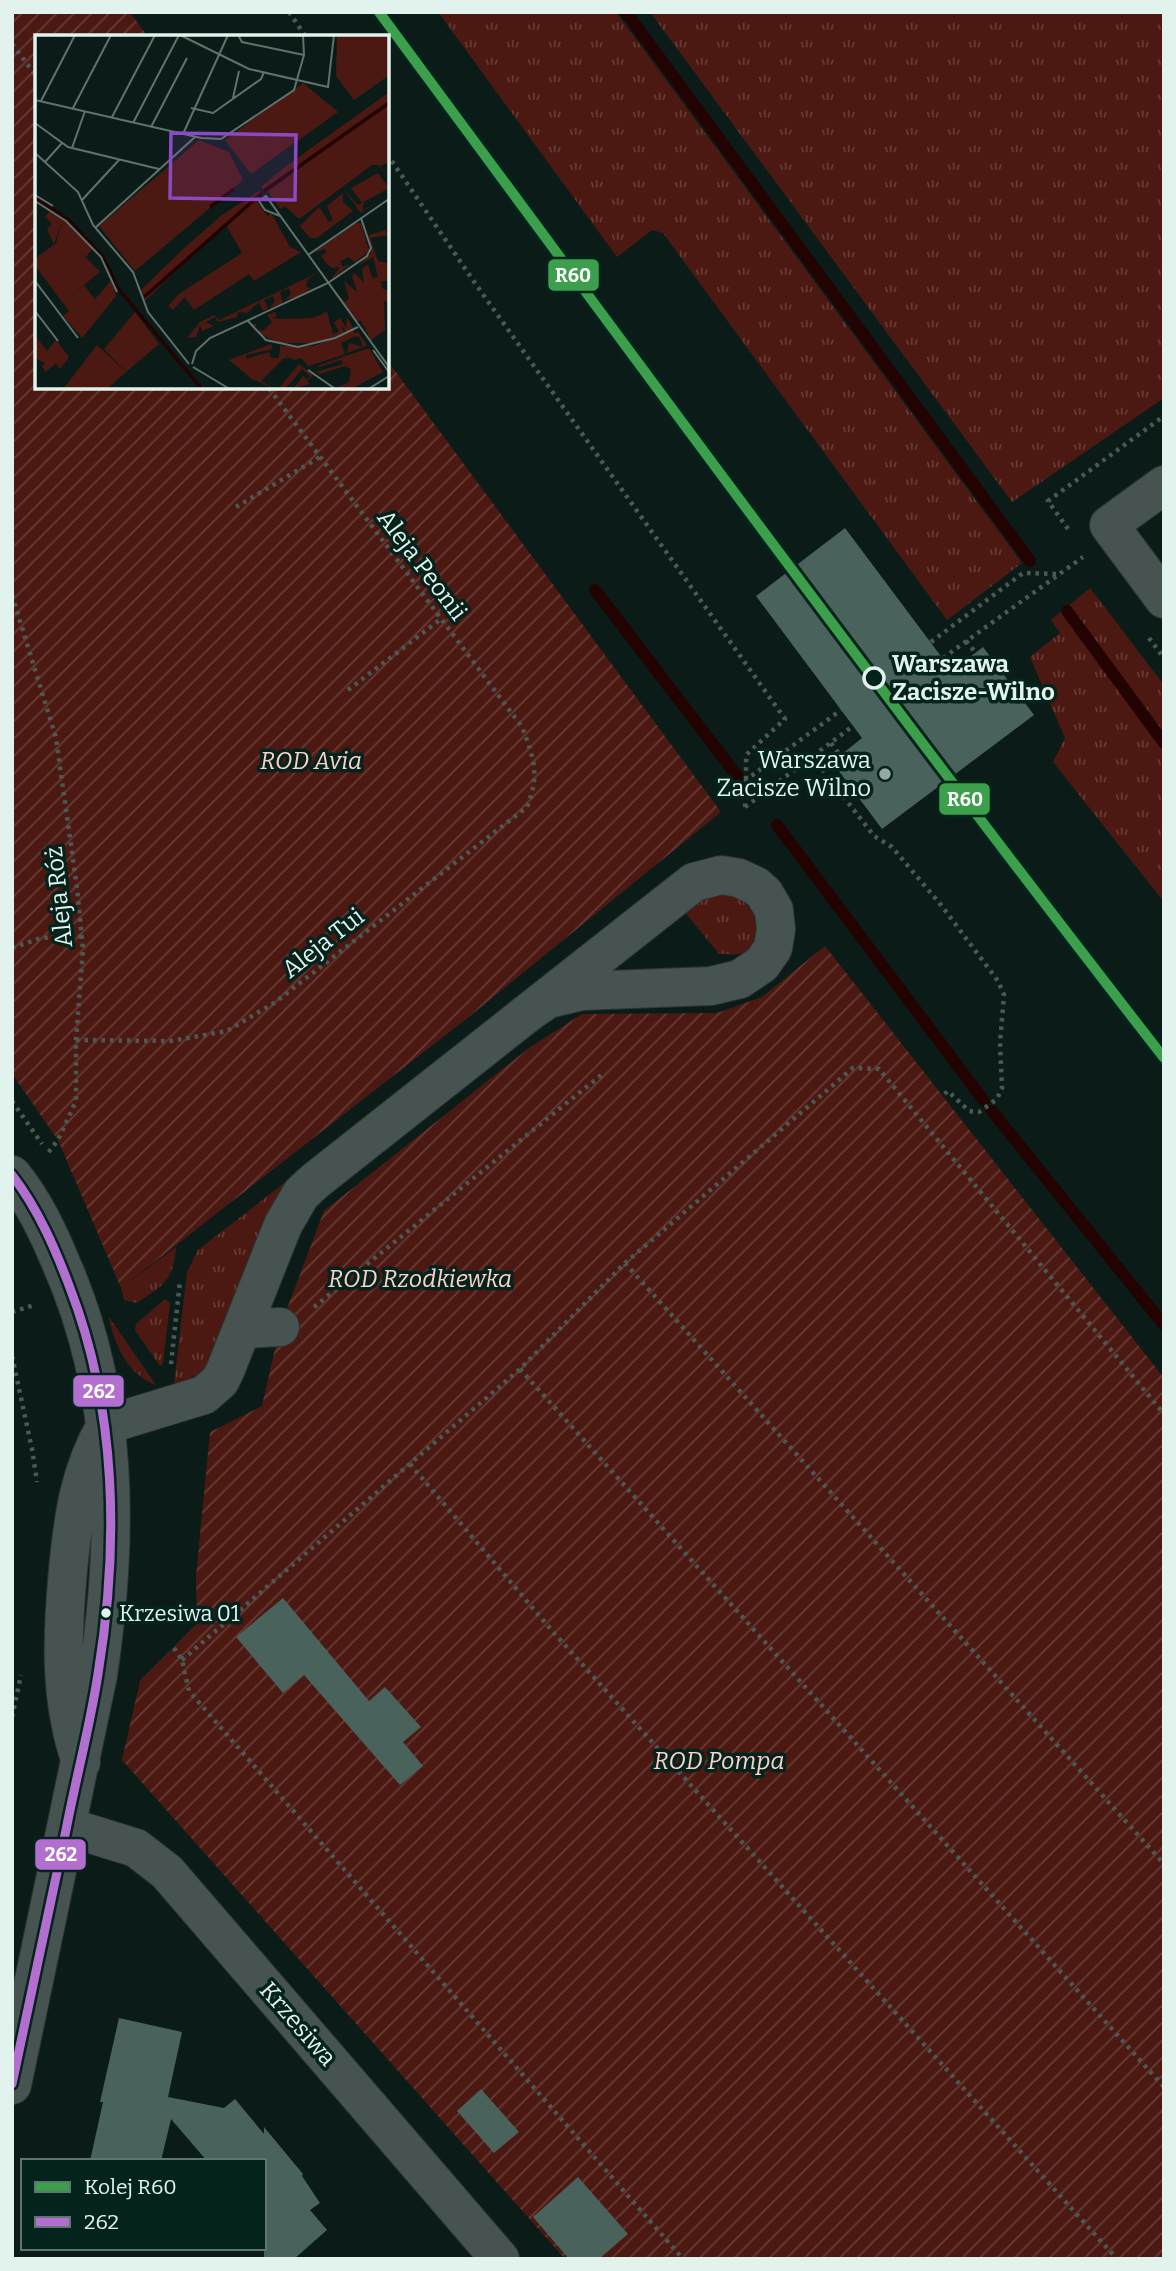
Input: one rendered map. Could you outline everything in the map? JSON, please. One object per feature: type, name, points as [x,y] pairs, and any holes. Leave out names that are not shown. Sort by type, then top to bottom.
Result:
[{"type":"street","points":[[1164,485],[1109,525],[1164,599]]},
{"type":"street","points":[[106,1425],[204,1395],[220,1381],[283,1225],[301,1194],[314,1181],[694,882],[720,876],[748,881],[764,893],[774,910],[776,929],[773,948],[762,964],[740,979],[711,986],[582,990],[548,999],[529,1012]]},
{"type":"street","points":[[12,2085],[17,2045],[68,1828],[102,1649],[110,1556],[111,1478],[106,1425],[93,1359],[74,1292],[45,1226],[17,1181]]},
{"type":"street","points":[[242,1329],[280,1327]]},
{"type":"street","name":"Krzesiwa","points":[[68,1828],[136,1848],[167,1872],[500,2259]]},
{"type":"path","points":[[289,12],[305,35]]},
{"type":"path","points":[[12,44],[35,74]]},
{"type":"path","points":[[388,155],[477,286],[785,719],[746,755],[745,807],[853,726]]},
{"type":"path","name":"Aleja Peonii","points":[[269,388],[522,727],[536,771]]},
{"type":"path","points":[[1071,533],[1048,501],[1164,416]]},
{"type":"path","points":[[236,507],[320,457]]},
{"type":"path","points":[[943,658],[1086,555]]},
{"type":"path","points":[[931,642],[1023,573],[1059,575]]},
{"type":"path","name":"Aleja Róż","points":[[12,595],[56,738],[78,888],[83,949],[76,1040],[76,1101],[58,1140],[17,1181]]},
{"type":"path","points":[[348,690],[441,619]]},
{"type":"path","points":[[966,641],[976,653]]},
{"type":"path","points":[[746,780],[841,710]]},
{"type":"path","points":[[831,743],[840,755]]},
{"type":"path","points":[[812,756],[874,836],[891,847],[941,905],[998,981],[1004,995],[1000,1043],[1002,1088],[997,1098],[979,1112],[970,1111],[948,1091],[942,1096]]},
{"type":"path","name":"Aleja Tui","points":[[76,1040],[170,1041],[227,1031],[274,1003],[527,807],[534,791],[536,771]]},
{"type":"path","points":[[12,948],[41,938],[82,936]]},
{"type":"path","points":[[182,1660],[520,1369],[625,1263],[853,1068],[879,1069],[1164,1414]]},
{"type":"path","points":[[280,1327],[303,1316],[605,1072]]},
{"type":"path","points":[[625,1263],[1164,1864]]},
{"type":"path","points":[[170,1377],[180,1281]]},
{"type":"path","points":[[520,1369],[1164,2087]]},
{"type":"path","points":[[410,1464],[554,1633],[1117,2259]]},
{"type":"path","points":[[174,1648],[182,1660],[189,1691],[683,2259]]},
{"type":"green space","name":"ROD Avia","points":[[12,12],[130,12],[147,35],[35,35],[35,388],[388,388],[388,361],[721,812],[470,1016],[121,1288],[58,1140],[12,1074]]},
{"type":"green space","points":[[438,12],[616,12],[1022,563],[947,620],[663,233],[652,230],[617,257]]},
{"type":"green space","points":[[650,12],[1164,12],[1164,398],[1012,502]]},
{"type":"green space","points":[[1090,588],[1164,685],[1164,902],[1053,762],[1065,738],[1030,657],[1060,633],[1051,620]]},
{"type":"green space","points":[[719,893],[733,896],[747,904],[755,917],[758,932],[756,940],[744,953],[719,954],[684,911],[699,899]]},
{"type":"green space","name":"ROD Pompa","points":[[825,946],[1164,1378],[1164,2259],[565,2259],[122,1760],[140,1681],[197,1624],[196,1577],[210,1432],[262,1406],[280,1327],[324,1211],[529,1048],[582,1014],[717,1013],[762,997]]},
{"type":"green space","points":[[301,1170],[210,1365],[196,1378],[174,1384],[187,1272],[198,1250]]},
{"type":"green space","points":[[176,1247],[175,1259],[166,1281],[137,1303],[124,1300],[121,1288]]},
{"type":"green space","points":[[165,1299],[170,1303],[163,1363],[160,1366],[135,1330],[136,1324]]},
{"type":"green space","points":[[109,1317],[156,1385],[130,1366],[119,1348]]},
{"type":"building","points":[[845,528],[952,671],[983,647],[1034,715],[882,829],[832,762],[862,738],[756,596]]},
{"type":"building","points":[[283,1598],[369,1701],[385,1687],[421,1727],[403,1742],[423,1766],[400,1785],[304,1675],[283,1693],[236,1637]]},
{"type":"building","points":[[119,2018],[182,2032],[168,2097],[224,2108],[235,2099],[264,2134],[264,2127],[303,2174],[320,2203],[310,2210],[327,2230],[294,2259],[264,2259],[266,2159],[205,2159],[171,2119],[161,2159],[90,2159],[103,2102],[100,2102]]},
{"type":"building","points":[[481,2089],[519,2132],[494,2153],[457,2111]]},
{"type":"building","points":[[578,2177],[628,2234],[599,2259],[569,2259],[533,2217]]},
{"type":"waterway","points":[[626,12],[1030,561]]},
{"type":"waterway","points":[[595,590],[738,777]]},
{"type":"waterway","points":[[1067,611],[1164,743]]},
{"type":"waterway","points":[[777,825],[984,1101]]},
{"type":"waterway","points":[[992,1111],[1164,1325]]},
{"type":"rail line","name":"R60","points":[[379,12],[866,668],[1164,1058]]},
{"type":"transit line","name":"262","points":[[12,1175],[30,1201],[52,1244],[86,1334],[105,1430],[111,1528],[105,1626],[95,1694],[12,2084]]},
{"type":"place","name":"Warszawa Zacisze-Wilno","points":[[874,678]]},
{"type":"place","name":"Warszawa Zacisze Wilno","points":[[885,774]]},
{"type":"place","name":"Krzesiwa 01","points":[[106,1613]]},
{"type":"park label","name":"ROD Rzodkiewka","points":[[420,1279]]}]
